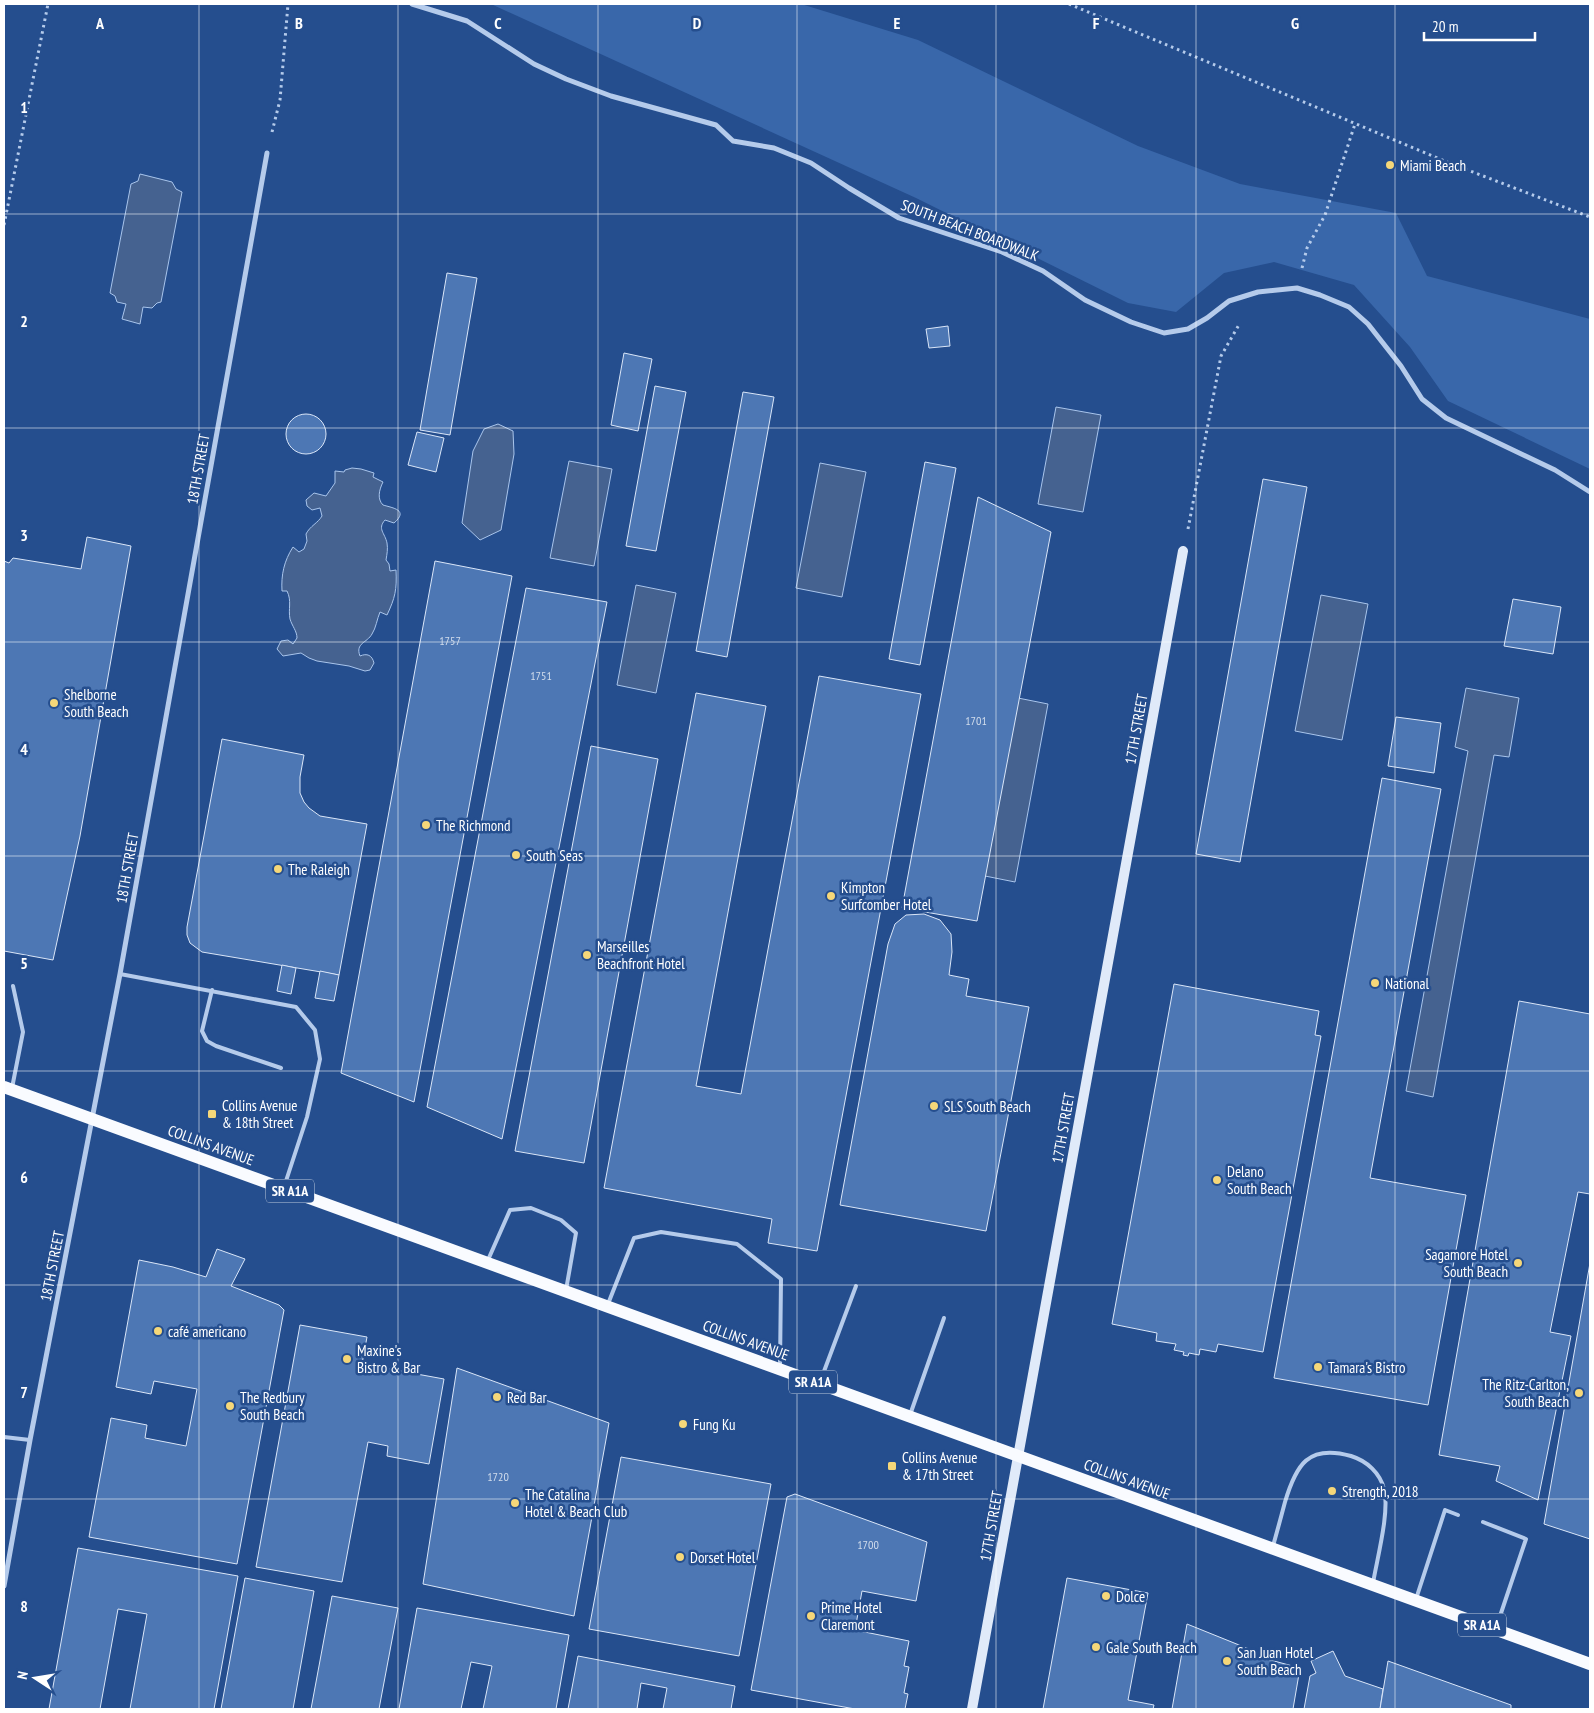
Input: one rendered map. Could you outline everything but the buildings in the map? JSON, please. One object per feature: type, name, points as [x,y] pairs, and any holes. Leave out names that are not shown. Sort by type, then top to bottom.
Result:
[{"type":"main road","name":"COLLINS AVENUE","points":[[8,1088],[1590,1664]]},
{"type":"street","name":"SOUTH BEACH BOARDWALK","points":[[412,4],[467,21],[534,64],[566,79],[611,96],[716,125],[733,141],[774,148],[812,163],[898,218],[995,250],[1043,270],[1085,300],[1131,322],[1164,333],[1188,329],[1229,301],[1258,292],[1297,288],[1320,295],[1349,308],[1368,324],[1401,366],[1422,398],[1446,418],[1555,470],[1590,492]]},
{"type":"street","name":"18TH STREET","points":[[4,1586],[30,1440],[120,974],[266,153]]},
{"type":"street","name":"17TH STREET","points":[[972,1709],[1183,551]]},
{"type":"lane","points":[[120,974],[296,1007],[315,1030],[320,1059],[307,1117],[283,1189]]},
{"type":"lane","points":[[8,1088],[23,1032],[13,986]]},
{"type":"lane","points":[[212,990],[202,1031],[207,1041],[216,1046],[281,1068]]},
{"type":"lane","points":[[486,1263],[510,1210],[531,1208],[561,1220],[576,1233],[565,1292]]},
{"type":"lane","points":[[607,1307],[634,1238],[661,1232],[737,1244],[781,1279],[780,1370]]},
{"type":"lane","points":[[819,1384],[856,1286]]},
{"type":"lane","points":[[909,1417],[944,1318]]},
{"type":"lane","points":[[4,1436],[30,1440]]},
{"type":"lane","points":[[1272,1548],[1291,1482],[1301,1465],[1309,1458],[1324,1452],[1339,1453],[1357,1458],[1378,1473],[1384,1489],[1386,1509],[1373,1585]]},
{"type":"lane","points":[[1415,1601],[1445,1510],[1458,1515]]},
{"type":"lane","points":[[1483,1522],[1526,1539],[1496,1630]]},
{"type":"path","points":[[4,225],[48,4]]},
{"type":"path","points":[[266,153],[280,100],[288,4]]},
{"type":"path","points":[[1069,4],[1452,164],[1590,217]]},
{"type":"path","points":[[1297,288],[1307,248],[1325,215],[1355,124]]},
{"type":"path","points":[[1183,551],[1195,498],[1221,356],[1258,292]]},
{"type":"shaded area","points":[[491,4],[801,4],[918,40],[1138,146],[1240,184],[1396,213],[1427,276],[1590,319],[1590,469],[1448,401],[1410,347],[1354,285],[1274,262],[1224,273],[1176,312],[1128,303],[916,198]]},
{"type":"shaded area","points":[[140,174],[172,182],[176,189],[182,192],[161,302],[152,308],[143,307],[140,324],[122,319],[126,304],[117,302],[115,296],[110,293],[131,184],[138,181]]},
{"type":"shaded area","points":[[1056,407],[1101,415],[1083,512],[1038,504]]},
{"type":"shaded area","points":[[498,424],[513,431],[514,454],[501,530],[480,540],[462,523],[473,451],[484,429]]},
{"type":"shaded area","points":[[569,461],[612,469],[594,566],[550,558]]},
{"type":"shaded area","points":[[820,463],[866,472],[842,597],[796,588]]},
{"type":"shaded area","points":[[352,468],[374,473],[373,477],[383,482],[379,494],[381,503],[400,512],[398,519],[394,523],[385,520],[382,526],[387,545],[386,560],[390,571],[396,570],[396,589],[387,615],[380,612],[375,629],[359,648],[360,656],[369,655],[374,663],[370,670],[365,671],[349,666],[317,661],[301,653],[283,656],[277,649],[281,641],[288,640],[293,644],[297,638],[290,619],[290,602],[287,591],[282,591],[285,563],[293,547],[299,552],[304,549],[307,541],[306,534],[322,516],[320,508],[312,510],[307,506],[306,500],[314,493],[326,496],[335,483],[335,471],[344,472]]},
{"type":"shaded area","points":[[636,585],[676,593],[656,693],[617,685]]},
{"type":"shaded area","points":[[1321,595],[1368,604],[1342,740],[1295,731]]},
{"type":"shaded area","points":[[1466,688],[1519,698],[1509,757],[1494,755],[1433,1097],[1406,1091],[1468,751],[1455,747]]},
{"type":"shaded area","points":[[1018,698],[1048,704],[1015,882],[985,876]]},
{"type":"place","name":"Miami Beach","points":[[1390,165]]},
{"type":"place","name":"Shelborne South Beach","points":[[54,703]]},
{"type":"place","name":"The Richmond","points":[[426,825]]},
{"type":"place","name":"South Seas","points":[[516,855]]},
{"type":"place","name":"The Raleigh","points":[[278,869]]},
{"type":"place","name":"Kimpton Surfcomber Hotel","points":[[831,896]]},
{"type":"place","name":"Marseilles Beachfront Hotel","points":[[587,955]]},
{"type":"place","name":"National","points":[[1375,983]]},
{"type":"place","name":"SLS South Beach","points":[[934,1106]]},
{"type":"place","name":"Collins Avenue & 18th Street","points":[[212,1114]]},
{"type":"place","name":"Delano South Beach","points":[[1217,1180]]},
{"type":"place","name":"Sagamore Hotel South Beach","points":[[1518,1263]]},
{"type":"place","name":"café americano","points":[[158,1331]]},
{"type":"place","name":"Maxine's Bistro & Bar","points":[[347,1359]]},
{"type":"place","name":"Tamara's Bistro","points":[[1318,1367]]},
{"type":"place","name":"The Ritz-Carlton, South Beach","points":[[1579,1393]]},
{"type":"place","name":"Red Bar","points":[[497,1397]]},
{"type":"place","name":"The Redbury South Beach","points":[[230,1406]]},
{"type":"place","name":"Fung Ku","points":[[683,1424]]},
{"type":"place","name":"Collins Avenue & 17th Street","points":[[892,1466]]},
{"type":"place","name":"Strength, 2018","points":[[1332,1491]]},
{"type":"place","name":"The Catalina Hotel & Beach Club","points":[[515,1503]]},
{"type":"place","name":"Dorset Hotel","points":[[680,1557]]},
{"type":"place","name":"Dolce","points":[[1106,1596]]},
{"type":"place","name":"Prime Hotel Claremont","points":[[811,1616]]},
{"type":"place","name":"Gale South Beach","points":[[1096,1647]]},
{"type":"place","name":"San Juan Hotel South Beach","points":[[1227,1661]]}]
